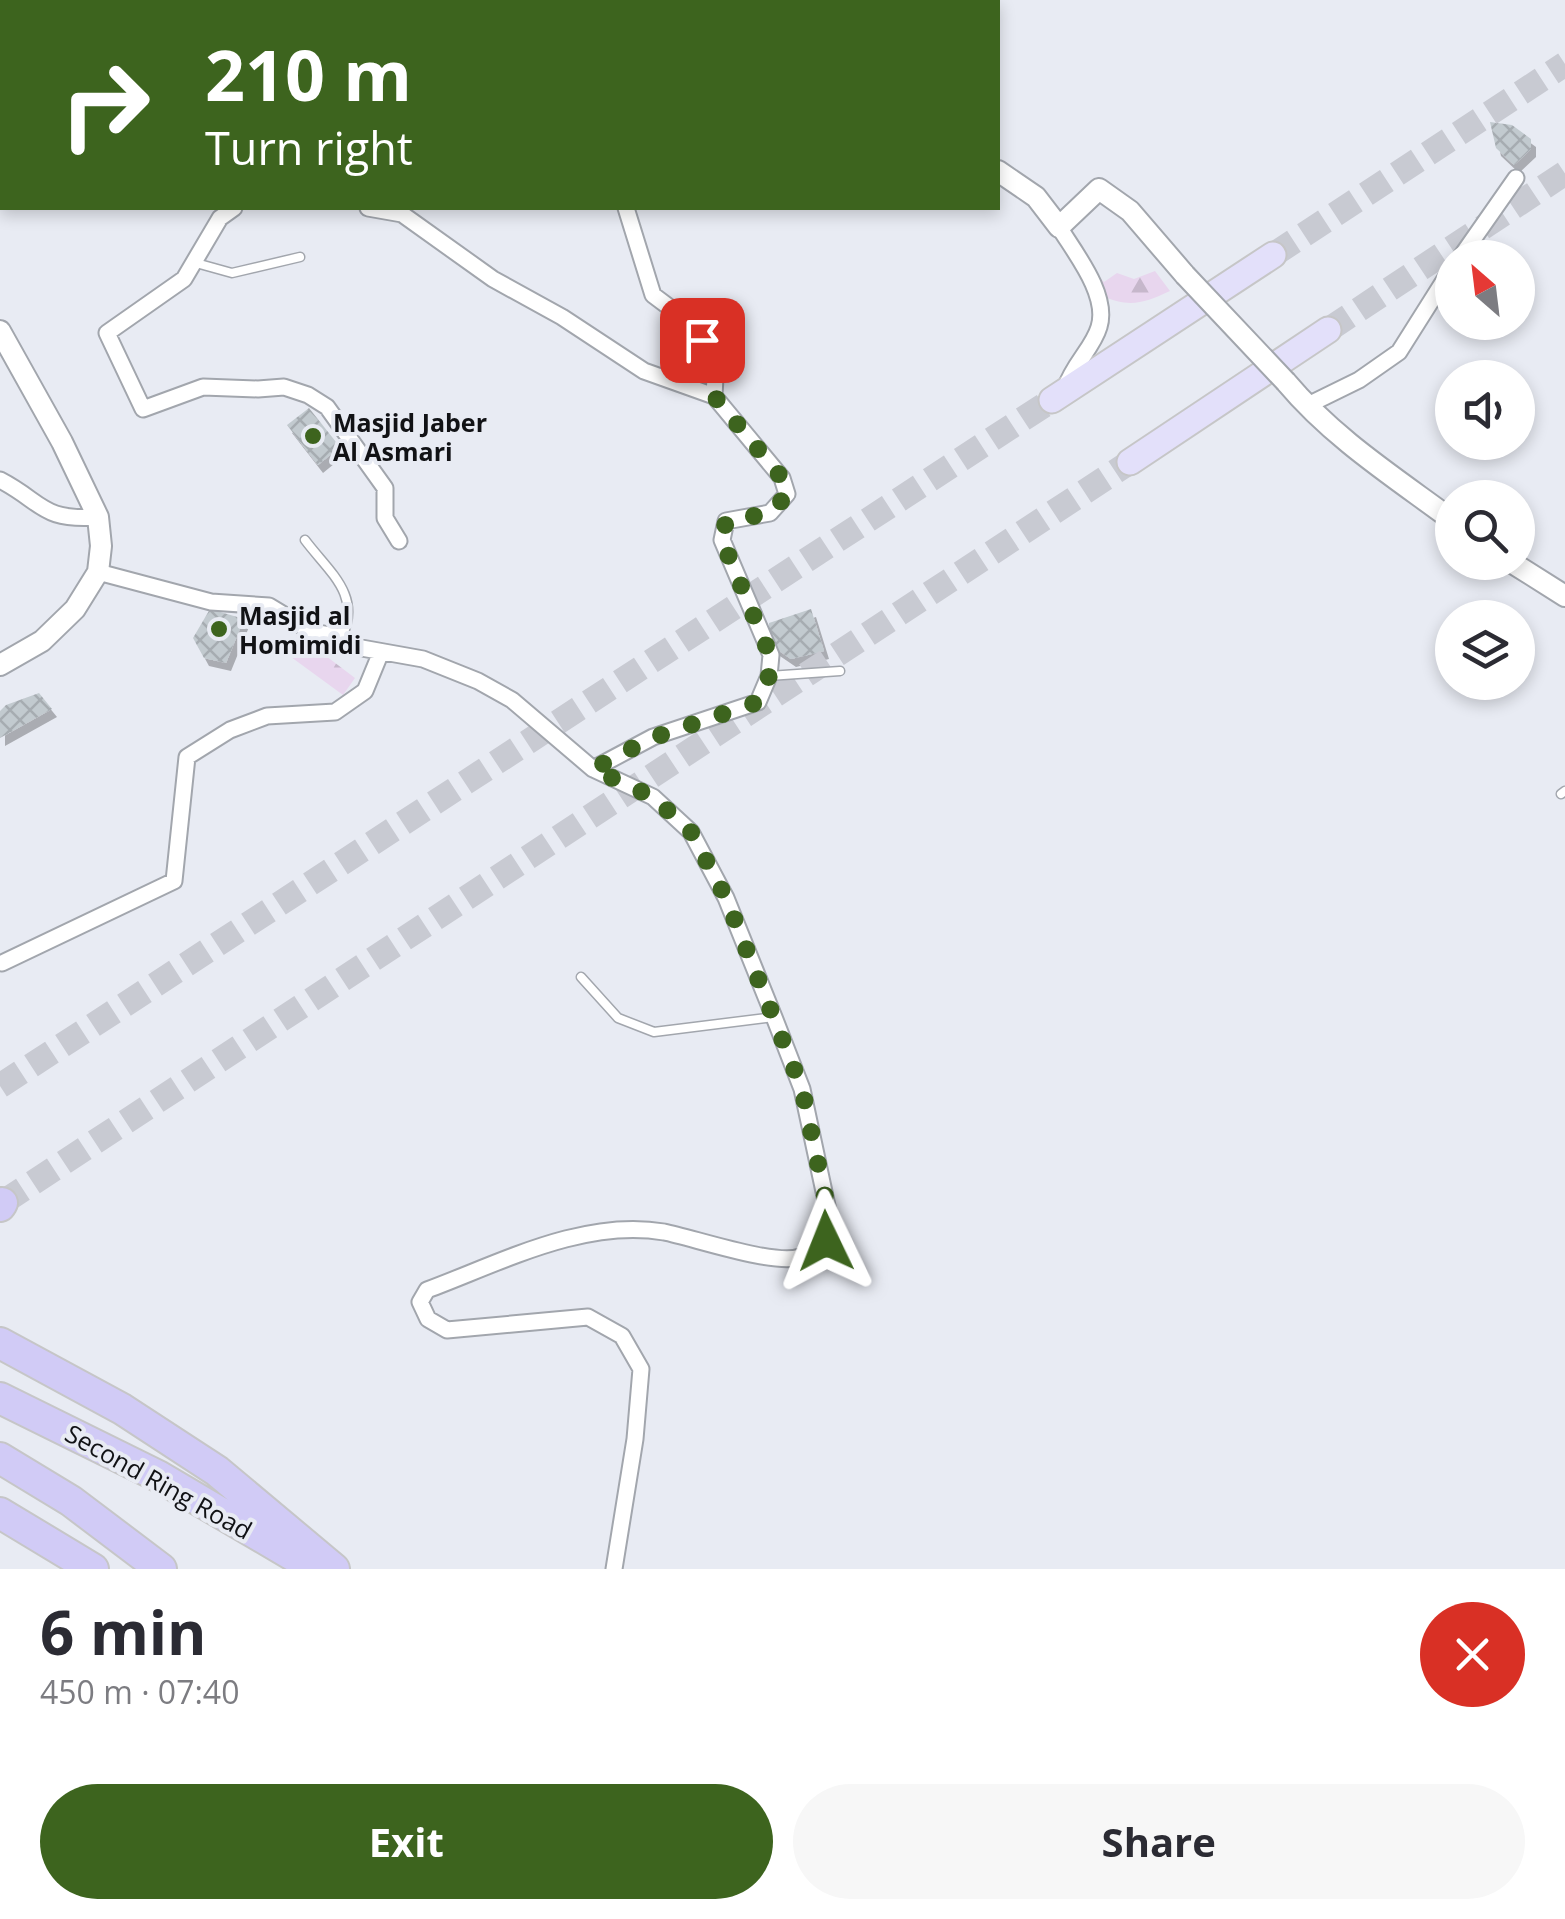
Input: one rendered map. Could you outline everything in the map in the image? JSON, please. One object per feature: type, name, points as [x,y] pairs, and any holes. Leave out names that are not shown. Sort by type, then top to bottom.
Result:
[{"type":"highway","points":[[0,1343],[122,1409],[218,1471],[334,1569]]},
{"type":"highway","name":"Second Ring Road","points":[[8,1401],[158,1476],[316,1569]]},
{"type":"highway","points":[[0,1458],[71,1501],[161,1569]]},
{"type":"highway","points":[[0,1513],[93,1569]]},
{"type":"main road","points":[[1058,396],[1273,255]]},
{"type":"main road","points":[[1130,462],[1328,330]]},
{"type":"street","points":[[1000,172],[1036,196],[1059,228],[1097,298],[1100,325],[1058,396]]},
{"type":"street","points":[[1473,240],[1516,178]]},
{"type":"street","points":[[1059,228],[1099,188],[1130,211],[1306,406],[1342,440],[1435,508]]},
{"type":"street","points":[[231,210],[220,218],[184,279],[107,333],[143,409],[203,387],[284,386],[308,395],[327,407],[384,488],[385,518],[399,541]]},
{"type":"street","points":[[379,210],[402,214],[493,279],[562,316],[644,371],[714,396],[782,478],[788,494],[770,513],[726,521],[722,540],[770,655],[769,676],[758,702],[652,738],[593,769]]},
{"type":"street","points":[[627,210],[653,295],[689,322],[716,359],[714,396]]},
{"type":"street","points":[[1306,406],[1359,380],[1398,352],[1435,294]]},
{"type":"street","points":[[0,331],[98,516],[101,546],[98,572],[75,609],[42,641],[0,666]]},
{"type":"street","points":[[0,480],[43,510],[65,518],[98,516]]},
{"type":"street","points":[[98,572],[212,602],[269,606],[312,632],[424,660],[495,690],[593,769],[653,797],[691,832],[726,898],[802,1089],[829,1215],[826,1241],[799,1258],[777,1258],[660,1232],[613,1230],[559,1241],[443,1284],[427,1290],[420,1302],[428,1320],[447,1330],[588,1317],[622,1336],[640,1369],[635,1440],[614,1569]]},
{"type":"street","points":[[1535,577],[1565,596]]},
{"type":"street","points":[[2,963],[174,881],[186,757],[230,730],[266,716],[335,712],[365,691],[380,652]]},
{"type":"lane","points":[[196,263],[232,273],[300,257]]},
{"type":"lane","points":[[305,540],[349,599],[350,620],[342,637]]},
{"type":"lane","points":[[769,676],[840,671]]},
{"type":"lane","points":[[581,977],[618,1018],[654,1032],[774,1017]]},
{"type":"green space","points":[[1155,271],[1170,291],[1137,302],[1102,296],[1100,278],[1104,282],[1117,273],[1134,279]]},
{"type":"green space","points":[[297,634],[355,678],[343,695],[291,657]]},
{"type":"building","points":[[1490,122],[1512,125],[1531,139],[1531,149],[1514,165],[1496,148]]},
{"type":"building","name":"Masjid Jaber Al Asmari","points":[[309,408],[340,447],[318,465],[287,425]]},
{"type":"building","name":"Masjid al Homimidi","points":[[210,609],[244,619],[226,663],[204,658],[193,638]]},
{"type":"building","points":[[811,609],[824,651],[791,659],[769,644],[769,623]]},
{"type":"building","points":[[39,693],[52,709],[0,738],[0,711]]},
{"type":"tunnel","points":[[1273,255],[1565,64]]},
{"type":"tunnel","points":[[1328,330],[1565,173]]},
{"type":"tunnel","points":[[0,1086],[1052,400]]},
{"type":"tunnel","points":[[2,1203],[1130,462]]},
{"type":"place","name":"Masjid Jaber Al Asmari","points":[[313,436]]},
{"type":"place","name":"Masjid al Homimidi","points":[[219,629]]},
{"type":"route","points":[[702,340],[716,359],[714,396],[782,478],[788,494],[770,513],[726,521],[722,540],[770,655],[769,676],[758,702],[652,738],[593,769],[653,797],[691,832],[726,898],[802,1089],[829,1215],[826,1241]]}]
